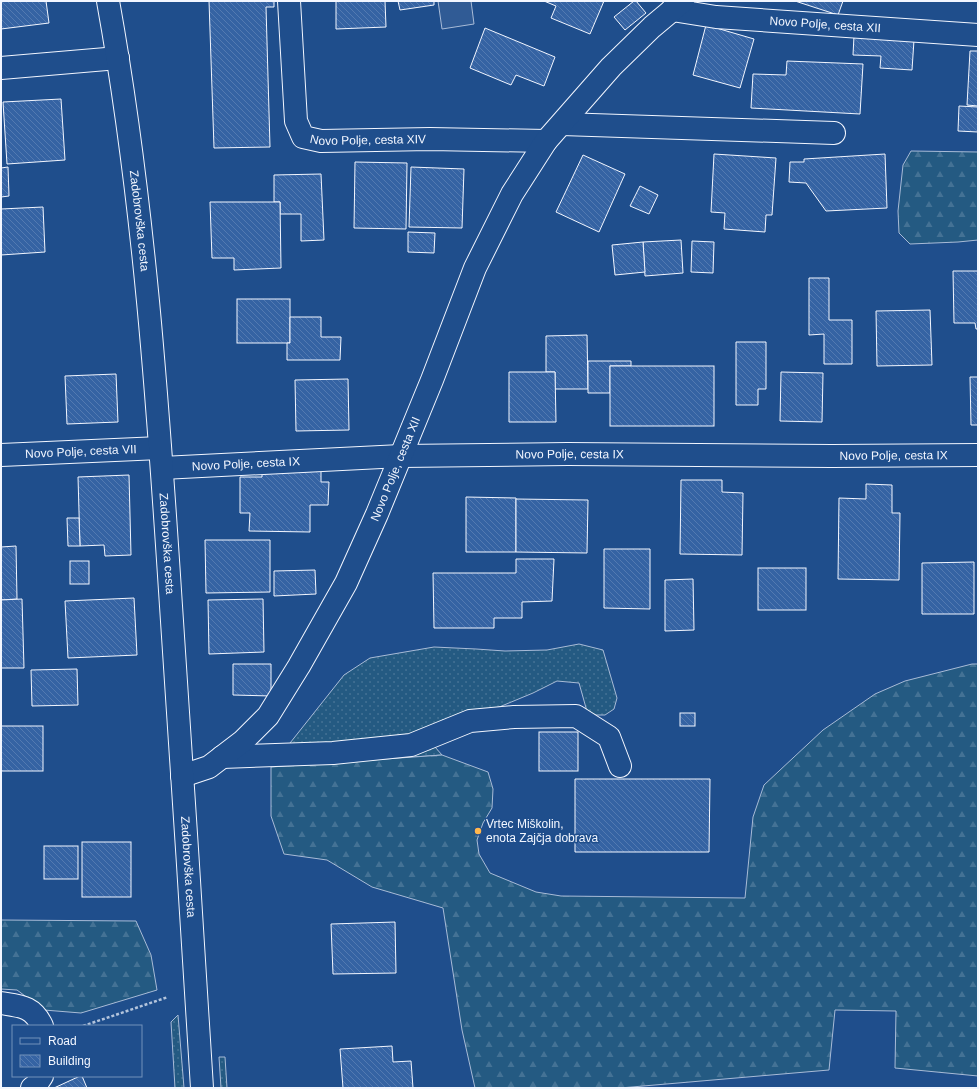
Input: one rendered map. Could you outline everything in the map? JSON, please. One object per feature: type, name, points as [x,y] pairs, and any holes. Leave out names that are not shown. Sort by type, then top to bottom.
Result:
[{"type":"street","name":"Zadobrovška cesta","points":[[108,1],[132,153],[144,262],[161,458],[202,1088]]},
{"type":"street","name":"Novo Polje, cesta XIV","points":[[289,1],[296,121],[303,136],[321,141],[430,139],[546,141]]},
{"type":"street","name":"Novo Polje, cesta XII","points":[[182,776],[209,767],[243,741],[268,716],[299,666],[346,583],[401,456],[475,268],[512,194],[546,141],[611,67],[652,27],[678,6],[716,17],[978,35]]},
{"type":"street","points":[[1,68],[118,58]]},
{"type":"street","points":[[562,124],[834,133]]},
{"type":"street","name":"Novo Polje, cesta IX","points":[[161,458],[568,454],[832,456],[978,455]]},
{"type":"street","name":"Novo Polje, cesta VII","points":[[1,455],[161,458]]},
{"type":"street","points":[[222,757],[333,753],[411,745],[470,721],[514,717],[576,716],[609,737],[620,766]]},
{"type":"street","points":[[1,1003],[24,1007],[39,1018],[42,1025]]},
{"type":"street","points":[[32,1088],[41,1077]]},
{"type":"path","points":[[86,1025],[170,997]]},
{"type":"green space","points":[[911,151],[978,152],[978,240],[910,244],[899,233],[898,211],[903,165]]},
{"type":"green space","points":[[579,644],[603,650],[617,698],[614,709],[605,715],[588,715],[579,683],[557,681],[492,710],[442,720],[432,731],[428,739],[442,755],[271,767],[344,675],[370,658],[434,647],[505,651],[547,650]]},
{"type":"green space","points":[[972,664],[978,664],[978,1076],[895,1068],[896,1011],[835,1010],[829,1070],[620,1088],[475,1088],[462,1030],[443,908],[372,887],[327,860],[284,854],[271,816],[271,767],[442,755],[488,772],[493,789],[492,808],[483,823],[477,840],[479,854],[490,873],[536,892],[561,896],[745,898],[753,817],[764,785],[823,730],[875,694],[905,681]]},
{"type":"green space","points":[[1,920],[136,921],[151,955],[157,990],[81,1013],[44,1010],[17,990],[1,989]]},
{"type":"green space","points":[[178,1015],[184,1088],[175,1088],[171,1022]]},
{"type":"green space","points":[[219,1057],[225,1057],[227,1088],[221,1088]]},
{"type":"shaded area","points":[[438,1],[471,1],[474,24],[442,29]]},
{"type":"building","points":[[1,1],[46,1],[49,23],[1,29]]},
{"type":"building","points":[[209,1],[274,1],[274,7],[266,7],[270,147],[214,148]]},
{"type":"building","points":[[336,1],[385,1],[386,27],[336,29]]},
{"type":"building","points":[[398,1],[434,1],[434,5],[400,10]]},
{"type":"building","points":[[544,1],[604,1],[590,34],[551,18],[556,6]]},
{"type":"building","points":[[636,1],[646,13],[625,30],[614,17]]},
{"type":"building","points":[[795,1],[843,1],[838,15]]},
{"type":"building","points":[[706,25],[754,39],[740,88],[693,75]]},
{"type":"building","points":[[485,28],[555,57],[544,86],[516,75],[511,85],[470,68]]},
{"type":"building","points":[[854,36],[914,40],[912,70],[880,68],[881,56],[853,55]]},
{"type":"building","points":[[970,51],[978,51],[978,106],[967,105]]},
{"type":"building","points":[[787,61],[863,64],[860,114],[751,108],[753,74],[786,75]]},
{"type":"building","points":[[61,99],[65,160],[7,164],[3,102]]},
{"type":"building","points":[[959,106],[978,107],[978,132],[958,131]]},
{"type":"building","points":[[714,154],[776,158],[772,215],[766,215],[765,232],[724,229],[725,213],[711,212]]},
{"type":"building","points":[[885,154],[887,208],[826,211],[806,183],[789,182],[790,162],[804,162],[804,159]]},
{"type":"building","points":[[583,155],[625,174],[599,232],[556,212]]},
{"type":"building","points":[[355,162],[407,163],[406,229],[354,228]]},
{"type":"building","points":[[8,167],[9,196],[1,197],[1,168]]},
{"type":"building","points":[[411,167],[464,169],[462,228],[409,227]]},
{"type":"building","points":[[321,174],[324,240],[301,241],[301,214],[280,214],[280,202],[274,202],[274,175]]},
{"type":"building","points":[[640,186],[658,195],[649,214],[630,206]]},
{"type":"building","points":[[210,202],[280,202],[281,268],[234,270],[234,258],[212,258]]},
{"type":"building","points":[[43,207],[45,252],[1,255],[1,209]]},
{"type":"building","points":[[408,232],[435,233],[434,253],[408,252]]},
{"type":"building","points":[[681,240],[683,273],[645,276],[643,242]]},
{"type":"building","points":[[692,241],[714,242],[713,273],[691,272]]},
{"type":"building","points":[[643,242],[645,272],[615,275],[612,245]]},
{"type":"building","points":[[953,271],[978,271],[978,329],[976,329],[975,323],[954,323]]},
{"type":"building","points":[[809,278],[829,278],[829,320],[852,320],[852,364],[824,364],[824,334],[809,335]]},
{"type":"building","points":[[237,299],[290,299],[290,343],[237,343]]},
{"type":"building","points":[[930,310],[932,365],[877,366],[876,311]]},
{"type":"building","points":[[290,317],[321,317],[321,337],[341,337],[340,360],[287,360],[287,343],[290,343]]},
{"type":"building","points":[[587,335],[588,389],[555,389],[555,372],[546,372],[546,336]]},
{"type":"building","points":[[736,342],[766,342],[766,389],[758,389],[758,405],[736,405]]},
{"type":"building","points":[[588,361],[631,361],[631,366],[610,366],[610,393],[588,393]]},
{"type":"building","points":[[610,366],[714,366],[714,426],[610,426]]},
{"type":"building","points":[[509,372],[555,372],[556,422],[509,422]]},
{"type":"building","points":[[781,372],[823,373],[822,422],[780,421]]},
{"type":"building","points":[[116,374],[118,422],[67,424],[65,376]]},
{"type":"building","points":[[970,377],[978,377],[978,425],[971,425]]},
{"type":"building","points":[[348,379],[349,430],[296,431],[295,380]]},
{"type":"building","points":[[262,468],[321,469],[321,482],[329,482],[328,505],[310,505],[310,532],[249,531],[250,513],[240,513],[240,477],[262,477]]},
{"type":"building","points":[[129,475],[131,555],[105,556],[104,545],[80,546],[78,477]]},
{"type":"building","points":[[681,480],[722,480],[722,492],[743,493],[742,555],[680,554]]},
{"type":"building","points":[[866,484],[892,485],[892,513],[900,513],[899,580],[838,579],[839,498],[866,499]]},
{"type":"building","points":[[466,497],[516,498],[516,552],[466,552]]},
{"type":"building","points":[[516,499],[588,500],[587,553],[516,552]]},
{"type":"building","points":[[67,518],[79,518],[80,546],[68,546]]},
{"type":"building","points":[[205,540],[270,540],[270,592],[206,593]]},
{"type":"building","points":[[16,546],[17,599],[1,600],[1,547]]},
{"type":"building","points":[[604,549],[650,549],[650,609],[604,608]]},
{"type":"building","points":[[516,559],[554,559],[552,601],[522,602],[522,618],[494,618],[494,628],[434,628],[433,573],[516,573]]},
{"type":"building","points":[[70,561],[89,561],[89,584],[70,584]]},
{"type":"building","points":[[974,562],[974,614],[922,614],[922,563]]},
{"type":"building","points":[[758,568],[806,568],[806,610],[758,610]]},
{"type":"building","points":[[315,570],[316,594],[274,596],[274,571]]},
{"type":"building","points":[[693,579],[694,630],[665,631],[665,580]]},
{"type":"building","points":[[134,598],[137,655],[68,658],[65,601]]},
{"type":"building","points":[[22,599],[24,668],[1,668],[1,600]]},
{"type":"building","points":[[263,599],[264,652],[209,654],[208,600]]},
{"type":"building","points":[[233,664],[271,664],[271,696],[233,695]]},
{"type":"building","points":[[77,669],[78,705],[32,706],[31,670]]},
{"type":"building","points":[[680,713],[695,713],[695,726],[680,726]]},
{"type":"building","points":[[1,726],[43,726],[43,771],[1,771]]},
{"type":"building","points":[[539,732],[578,732],[578,771],[539,771]]},
{"type":"building","points":[[575,779],[710,779],[709,852],[575,852]]},
{"type":"building","points":[[82,842],[131,842],[131,897],[82,897]]},
{"type":"building","points":[[44,846],[78,846],[78,879],[44,879]]},
{"type":"building","points":[[395,922],[396,973],[333,974],[331,924]]},
{"type":"building","points":[[392,1046],[393,1062],[411,1061],[413,1088],[343,1088],[340,1049]]},
{"type":"building","points":[[78,1077],[82,1077],[87,1088],[54,1088]]},
{"type":"place","name":"Vrtec Miškolin, enota Zajčja dobrava","points":[[478,831]]}]
